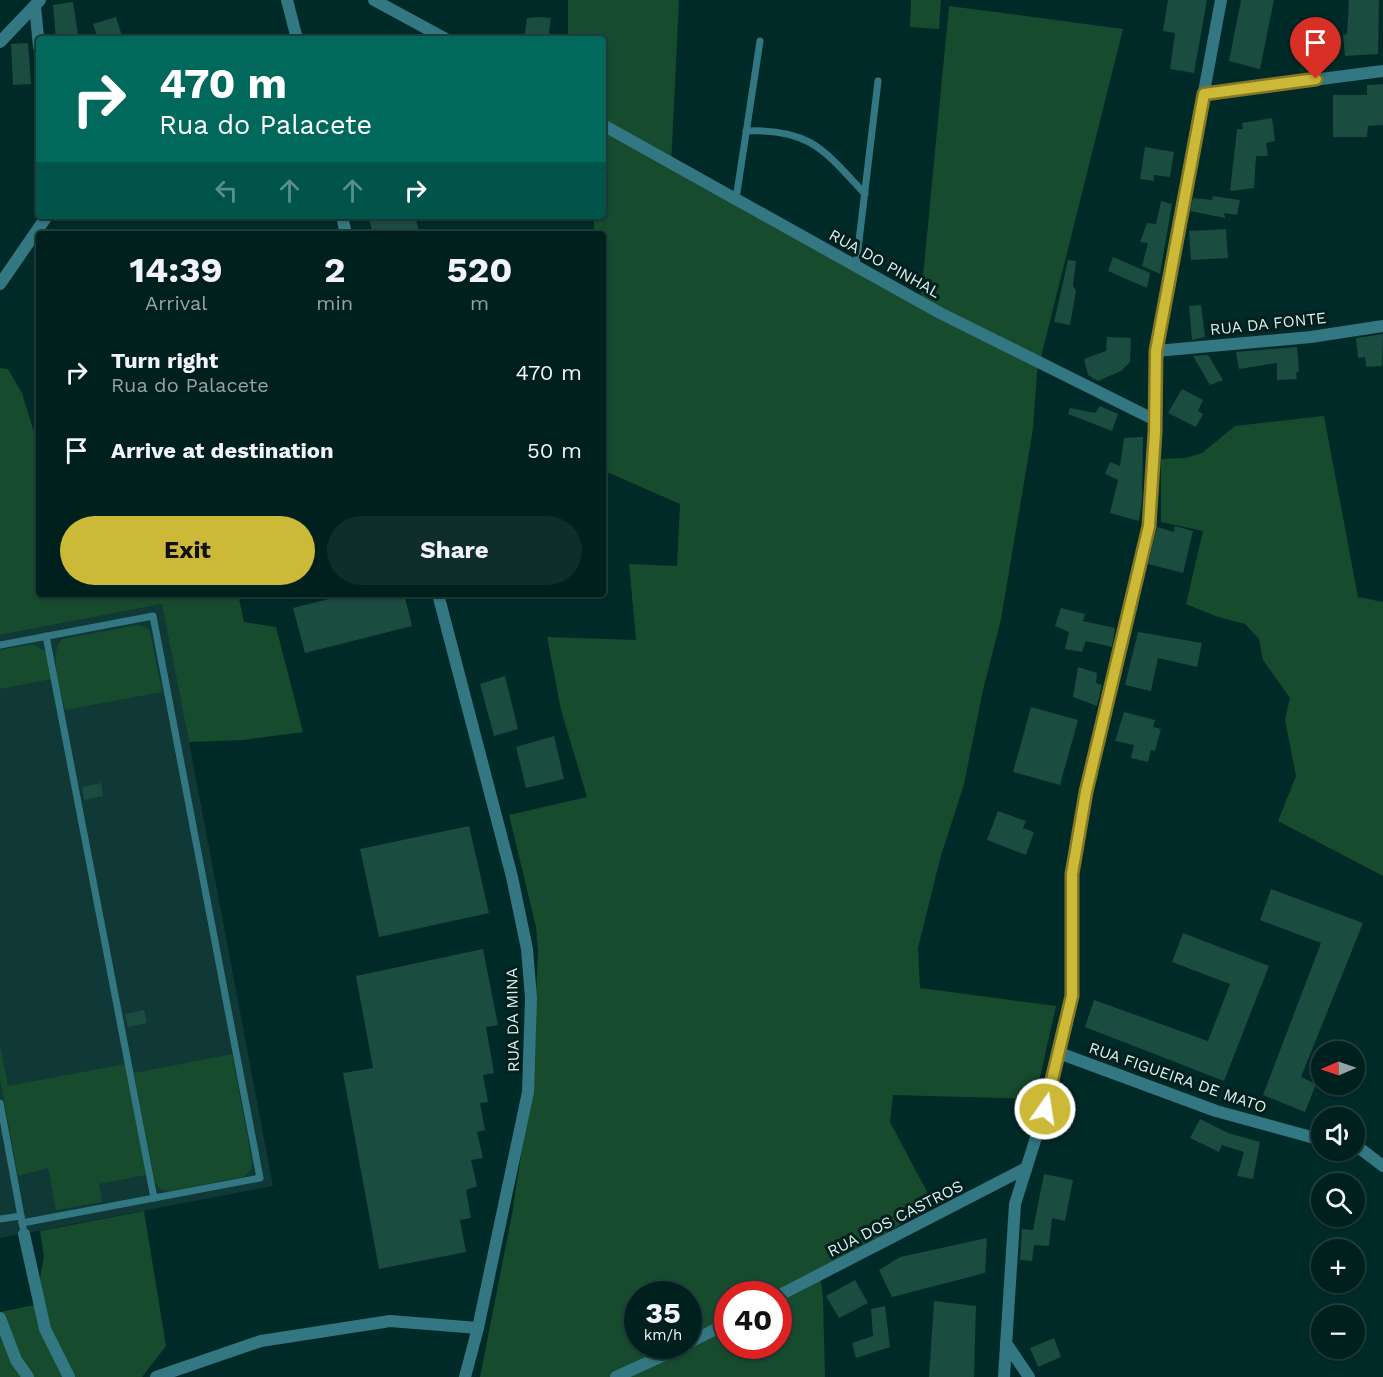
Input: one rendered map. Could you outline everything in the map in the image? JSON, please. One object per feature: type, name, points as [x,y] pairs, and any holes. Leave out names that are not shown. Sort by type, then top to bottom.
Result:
[{"type":"street","points":[[287,0],[296,36]]},
{"type":"street","points":[[374,0],[440,36]]},
{"type":"street","points":[[1004,1377],[1015,1203],[1045,1109],[1072,996],[1072,874],[1086,792],[1149,526],[1156,351],[1221,0]]},
{"type":"street","points":[[0,42],[37,3]]},
{"type":"street","points":[[37,3],[38,36]]},
{"type":"street","points":[[1204,94],[1383,71]]},
{"type":"street","name":"RUA DO PINHAL","points":[[606,127],[940,313],[1155,420]]},
{"type":"street","points":[[0,284],[36,232]]},
{"type":"street","name":"RUA DA FONTE","points":[[1156,351],[1311,337],[1383,326]]},
{"type":"street","name":"RUA DA MINA","points":[[439,597],[512,877],[527,949],[531,998],[528,1092],[478,1329],[465,1377]]},
{"type":"street","name":"RUA FIGUEIRA DE MATO","points":[[1059,1053],[1216,1111],[1311,1137]]},
{"type":"street","points":[[1365,1152],[1383,1166]]},
{"type":"street","name":"RUA DOS CASTROS","points":[[792,1289],[1026,1168]]},
{"type":"street","points":[[22,1224],[45,1329],[69,1377]]},
{"type":"street","points":[[0,1318],[16,1360],[28,1377]]},
{"type":"street","points":[[156,1377],[261,1341],[390,1321],[478,1329]]},
{"type":"street","points":[[1006,1343],[1029,1377]]},
{"type":"street","points":[[616,1377],[655,1359]]},
{"type":"lane","points":[[736,199],[760,41]]},
{"type":"lane","points":[[856,266],[878,81]]},
{"type":"lane","points":[[746,130],[789,132],[810,142],[831,158],[865,194]]},
{"type":"lane","points":[[0,645],[153,616],[260,1178],[22,1224],[0,1219]]},
{"type":"lane","points":[[46,636],[154,1198]]},
{"type":"lane","points":[[0,1108],[22,1224]]},
{"type":"shaded area","points":[[163,604],[273,1186],[0,1238],[0,635]]},
{"type":"green space","points":[[568,0],[679,0],[671,167],[921,297],[949,6],[1123,29],[1037,373],[1033,429],[1001,619],[983,690],[964,784],[940,859],[918,948],[920,988],[1056,1006],[1035,1099],[893,1095],[890,1122],[933,1203],[848,1259],[820,1273],[825,1377],[480,1377],[512,1214],[532,1085],[538,952],[536,927],[509,815],[587,797],[561,710],[547,637],[636,640],[629,564],[677,566],[680,504],[607,472],[606,231],[594,231],[594,219],[606,219],[606,36],[568,36]]},
{"type":"green space","points":[[911,0],[941,0],[939,29],[910,27]]},
{"type":"green space","points":[[0,368],[8,369],[22,393],[36,438],[36,597],[239,597],[244,622],[276,627],[303,732],[243,740],[189,742],[162,604],[0,635]]},
{"type":"green space","points":[[1324,416],[1358,597],[1383,602],[1383,876],[1278,821],[1296,776],[1285,720],[1290,698],[1263,660],[1259,639],[1245,624],[1218,617],[1186,604],[1203,531],[1161,522],[1161,459],[1185,458],[1202,453],[1235,426]]},
{"type":"green space","points":[[137,625],[150,631],[162,692],[65,710],[56,661],[58,644],[63,639]]},
{"type":"green space","points":[[33,644],[46,652],[51,679],[0,689],[0,650]]},
{"type":"green space","points":[[0,1045],[8,1086],[125,1064],[146,1175],[99,1184],[102,1202],[56,1210],[48,1168],[18,1176],[0,1079]]},
{"type":"green space","points":[[232,1054],[252,1161],[251,1170],[243,1177],[170,1191],[160,1189],[155,1182],[134,1073]]},
{"type":"green space","points":[[144,1211],[166,1346],[142,1377],[0,1377],[0,1312],[44,1303],[40,1277],[44,1257],[40,1231]]},
{"type":"building","points":[[1168,0],[1207,0],[1194,73],[1170,69],[1175,33],[1163,31]]},
{"type":"building","points":[[1241,0],[1274,0],[1260,69],[1229,61]]},
{"type":"building","points":[[1349,0],[1379,0],[1378,54],[1345,56],[1343,35],[1347,34]]},
{"type":"building","points":[[73,2],[78,35],[56,36],[53,5]]},
{"type":"building","points":[[116,17],[122,36],[97,36],[93,24]]},
{"type":"building","points":[[527,18],[551,18],[548,36],[524,36]]},
{"type":"building","points":[[28,43],[31,84],[13,85],[11,44]]},
{"type":"building","points":[[1383,84],[1383,125],[1368,126],[1367,137],[1333,137],[1333,95],[1367,95],[1367,85]]},
{"type":"building","points":[[1272,118],[1275,141],[1266,143],[1268,156],[1256,156],[1254,188],[1230,191],[1237,129],[1243,129],[1242,123]]},
{"type":"building","points":[[1145,147],[1174,152],[1170,177],[1154,175],[1154,181],[1140,179]]},
{"type":"building","points":[[1213,196],[1240,200],[1237,215],[1224,213],[1225,218],[1190,211],[1193,198],[1212,200]]},
{"type":"building","points":[[1161,201],[1172,204],[1160,274],[1142,266],[1148,243],[1140,242],[1147,223],[1156,224]]},
{"type":"building","points":[[369,219],[416,219],[419,231],[372,231]]},
{"type":"building","points":[[1226,229],[1228,258],[1191,260],[1189,231]]},
{"type":"building","points":[[1113,257],[1150,273],[1147,288],[1108,271]]},
{"type":"building","points":[[1068,260],[1076,261],[1073,286],[1076,291],[1070,325],[1054,322]]},
{"type":"building","points":[[1201,305],[1205,337],[1192,340],[1189,306]]},
{"type":"building","points":[[1383,334],[1382,366],[1366,367],[1365,357],[1358,358],[1356,338]]},
{"type":"building","points":[[1107,337],[1131,338],[1130,362],[1121,371],[1098,381],[1088,375],[1084,359],[1106,351]]},
{"type":"building","points":[[1297,347],[1299,371],[1296,373],[1297,379],[1277,380],[1277,363],[1239,369],[1236,352]]},
{"type":"building","points":[[1208,355],[1223,380],[1210,385],[1193,356]]},
{"type":"building","points":[[1182,389],[1203,400],[1198,411],[1203,414],[1196,427],[1168,413]]},
{"type":"building","points":[[1100,406],[1118,414],[1112,431],[1068,414],[1070,408],[1095,413]]},
{"type":"building","points":[[1143,437],[1142,500],[1139,521],[1110,513],[1118,480],[1105,474],[1110,462],[1120,466],[1124,438]]},
{"type":"building","points":[[1175,526],[1193,531],[1183,573],[1148,564],[1157,527],[1174,532]]},
{"type":"building","points":[[337,597],[405,597],[412,626],[305,653],[293,608]]},
{"type":"building","points":[[1061,608],[1085,614],[1083,621],[1115,628],[1112,647],[1086,641],[1082,652],[1065,649],[1069,632],[1055,626]]},
{"type":"building","points":[[1138,632],[1202,643],[1197,667],[1158,658],[1151,691],[1125,685]]},
{"type":"building","points":[[1078,667],[1097,673],[1096,683],[1102,685],[1097,706],[1073,697]]},
{"type":"building","points":[[505,676],[518,729],[494,736],[480,684]]},
{"type":"building","points":[[1031,707],[1078,720],[1060,785],[1013,772]]},
{"type":"building","points":[[1124,712],[1155,720],[1153,727],[1161,729],[1155,751],[1151,750],[1148,762],[1131,758],[1134,745],[1115,741]]},
{"type":"building","points":[[554,736],[564,779],[526,788],[516,747]]},
{"type":"building","points":[[101,783],[103,796],[84,800],[82,787]]},
{"type":"building","points":[[998,811],[1026,821],[1023,828],[1034,832],[1026,855],[987,840]]},
{"type":"building","points":[[469,826],[489,913],[379,937],[360,849]]},
{"type":"building","points":[[1271,889],[1363,923],[1315,1041],[1311,1041],[1311,1052],[1301,1077],[1311,1082],[1312,1095],[1305,1112],[1263,1095],[1321,943],[1260,920]]},
{"type":"building","points":[[1183,933],[1269,966],[1224,1081],[1085,1027],[1094,1000],[1208,1041],[1230,984],[1172,962]]},
{"type":"building","points":[[483,949],[498,1025],[486,1027],[494,1073],[483,1075],[488,1102],[480,1103],[485,1130],[477,1132],[483,1158],[471,1160],[477,1186],[466,1190],[471,1218],[460,1220],[466,1252],[379,1269],[343,1073],[373,1068],[356,976]]},
{"type":"building","points":[[144,1010],[147,1023],[128,1027],[125,1014]]},
{"type":"building","points":[[1200,1119],[1228,1133],[1260,1142],[1253,1179],[1237,1176],[1244,1152],[1222,1145],[1219,1152],[1190,1138]]},
{"type":"building","points":[[1044,1174],[1073,1180],[1065,1221],[1052,1218],[1049,1246],[1034,1245],[1032,1261],[1020,1260],[1022,1229],[1033,1230]]},
{"type":"building","points":[[987,1238],[985,1273],[892,1297],[879,1270],[900,1257]]},
{"type":"building","points":[[855,1280],[868,1303],[839,1318],[826,1296]]},
{"type":"building","points":[[934,1301],[976,1306],[974,1377],[929,1377]]},
{"type":"building","points":[[885,1306],[890,1347],[856,1358],[852,1343],[873,1336],[871,1309]]},
{"type":"building","points":[[1054,1338],[1061,1357],[1038,1367],[1030,1348]]},
{"type":"route","points":[[1045,1109],[1072,996],[1072,874],[1086,792],[1149,526],[1155,432],[1156,351],[1204,94],[1316,79]]}]
